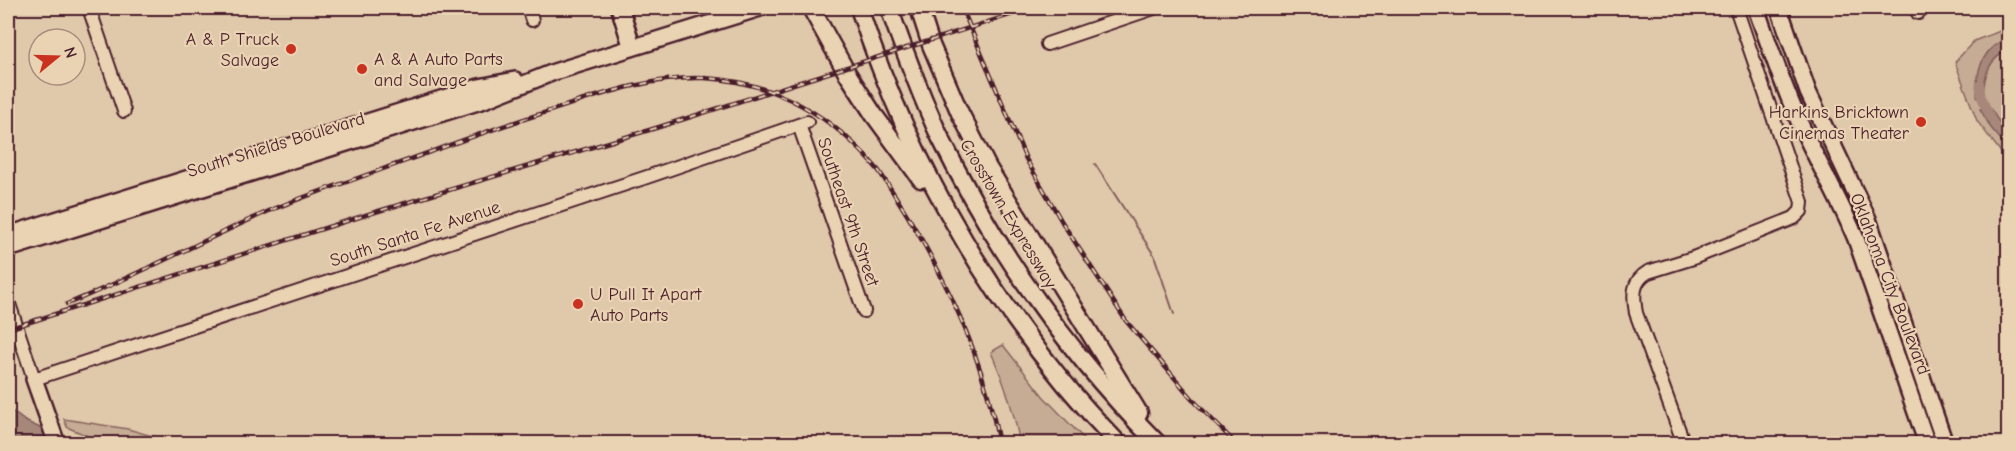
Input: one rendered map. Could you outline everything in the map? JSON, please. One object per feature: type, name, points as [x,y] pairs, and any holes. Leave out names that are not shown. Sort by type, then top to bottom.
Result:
[{"type":"highway","points":[[620,8],[632,47]]},
{"type":"highway","points":[[811,8],[847,73],[874,115],[954,223]]},
{"type":"highway","points":[[859,8],[886,85],[923,166],[954,223],[1027,335],[1076,397],[1119,444]]},
{"type":"highway","name":"Crosstown Expressway","points":[[889,8],[938,133],[971,196],[1006,255],[1063,337],[1157,443]]},
{"type":"highway","points":[[919,8],[931,45],[950,90],[988,168],[1157,443]]},
{"type":"main road","name":"South Shields Boulevard","points":[[8,249],[26,237],[484,100],[554,72],[758,8]]},
{"type":"main road","name":"Oklahoma City Boulevard","points":[[1756,8],[1799,121],[1856,239],[1927,444]]},
{"type":"main road","name":"Oklahoma City Boulevard","points":[[1779,8],[1808,92],[1869,219],[1945,444]]},
{"type":"main road","name":"South Shields Boulevard","points":[[8,235],[26,237]]},
{"type":"main road","points":[[36,384],[57,444]]},
{"type":"street","points":[[89,8],[124,111]]},
{"type":"street","points":[[528,8],[532,20]]},
{"type":"street","points":[[1047,44],[1124,12],[1154,8]]},
{"type":"street","points":[[1684,444],[1636,313],[1634,297],[1636,284],[1641,276],[1648,272],[1693,258],[1794,218],[1801,211],[1802,202],[1736,8]]},
{"type":"street","name":"Southeast 9th Street","points":[[803,124],[864,311]]},
{"type":"street","name":"South Santa Fe Avenue","points":[[36,384],[803,124]]},
{"type":"street","points":[[8,301],[36,384]]},
{"type":"shaded area","points":[[2008,28],[2008,167],[2000,151],[1977,121],[1955,62],[1974,41]]},
{"type":"shaded area","points":[[2008,38],[2008,50],[1996,58],[1988,69],[1984,96],[1977,98],[1977,79],[1982,62],[1992,48]]},
{"type":"shaded area","points":[[1989,106],[2008,133],[2008,148],[1991,128],[1980,109]]},
{"type":"shaded area","points":[[1003,345],[1043,396],[1088,443],[1020,443],[1008,396],[991,352]]},
{"type":"shaded area","points":[[8,408],[25,421],[73,443],[8,443]]},
{"type":"shaded area","points":[[64,419],[128,429],[176,443],[102,443],[67,427]]},
{"type":"waterway","points":[[1980,85],[1981,96],[1990,117]]},
{"type":"waterway","points":[[1095,164],[1154,255],[1174,314]]},
{"type":"railway","points":[[962,8],[1026,159],[1062,222],[1126,321],[1196,403],[1236,444]]},
{"type":"railway","points":[[8,329],[372,213],[656,128],[1032,8]]},
{"type":"railway","points":[[67,304],[283,205],[498,128],[640,84],[683,78],[730,81],[755,86],[801,105],[843,134],[879,171],[918,234],[953,301],[981,372],[999,444]]},
{"type":"place","name":"A & P Truck Salvage","points":[[291,49]]},
{"type":"place","name":"A & A Auto Parts and Salvage","points":[[362,69]]},
{"type":"place","name":"Harkins Bricktown Cinemas Theater","points":[[1921,122]]},
{"type":"place","name":"U Pull It Apart Auto Parts","points":[[578,304]]}]
